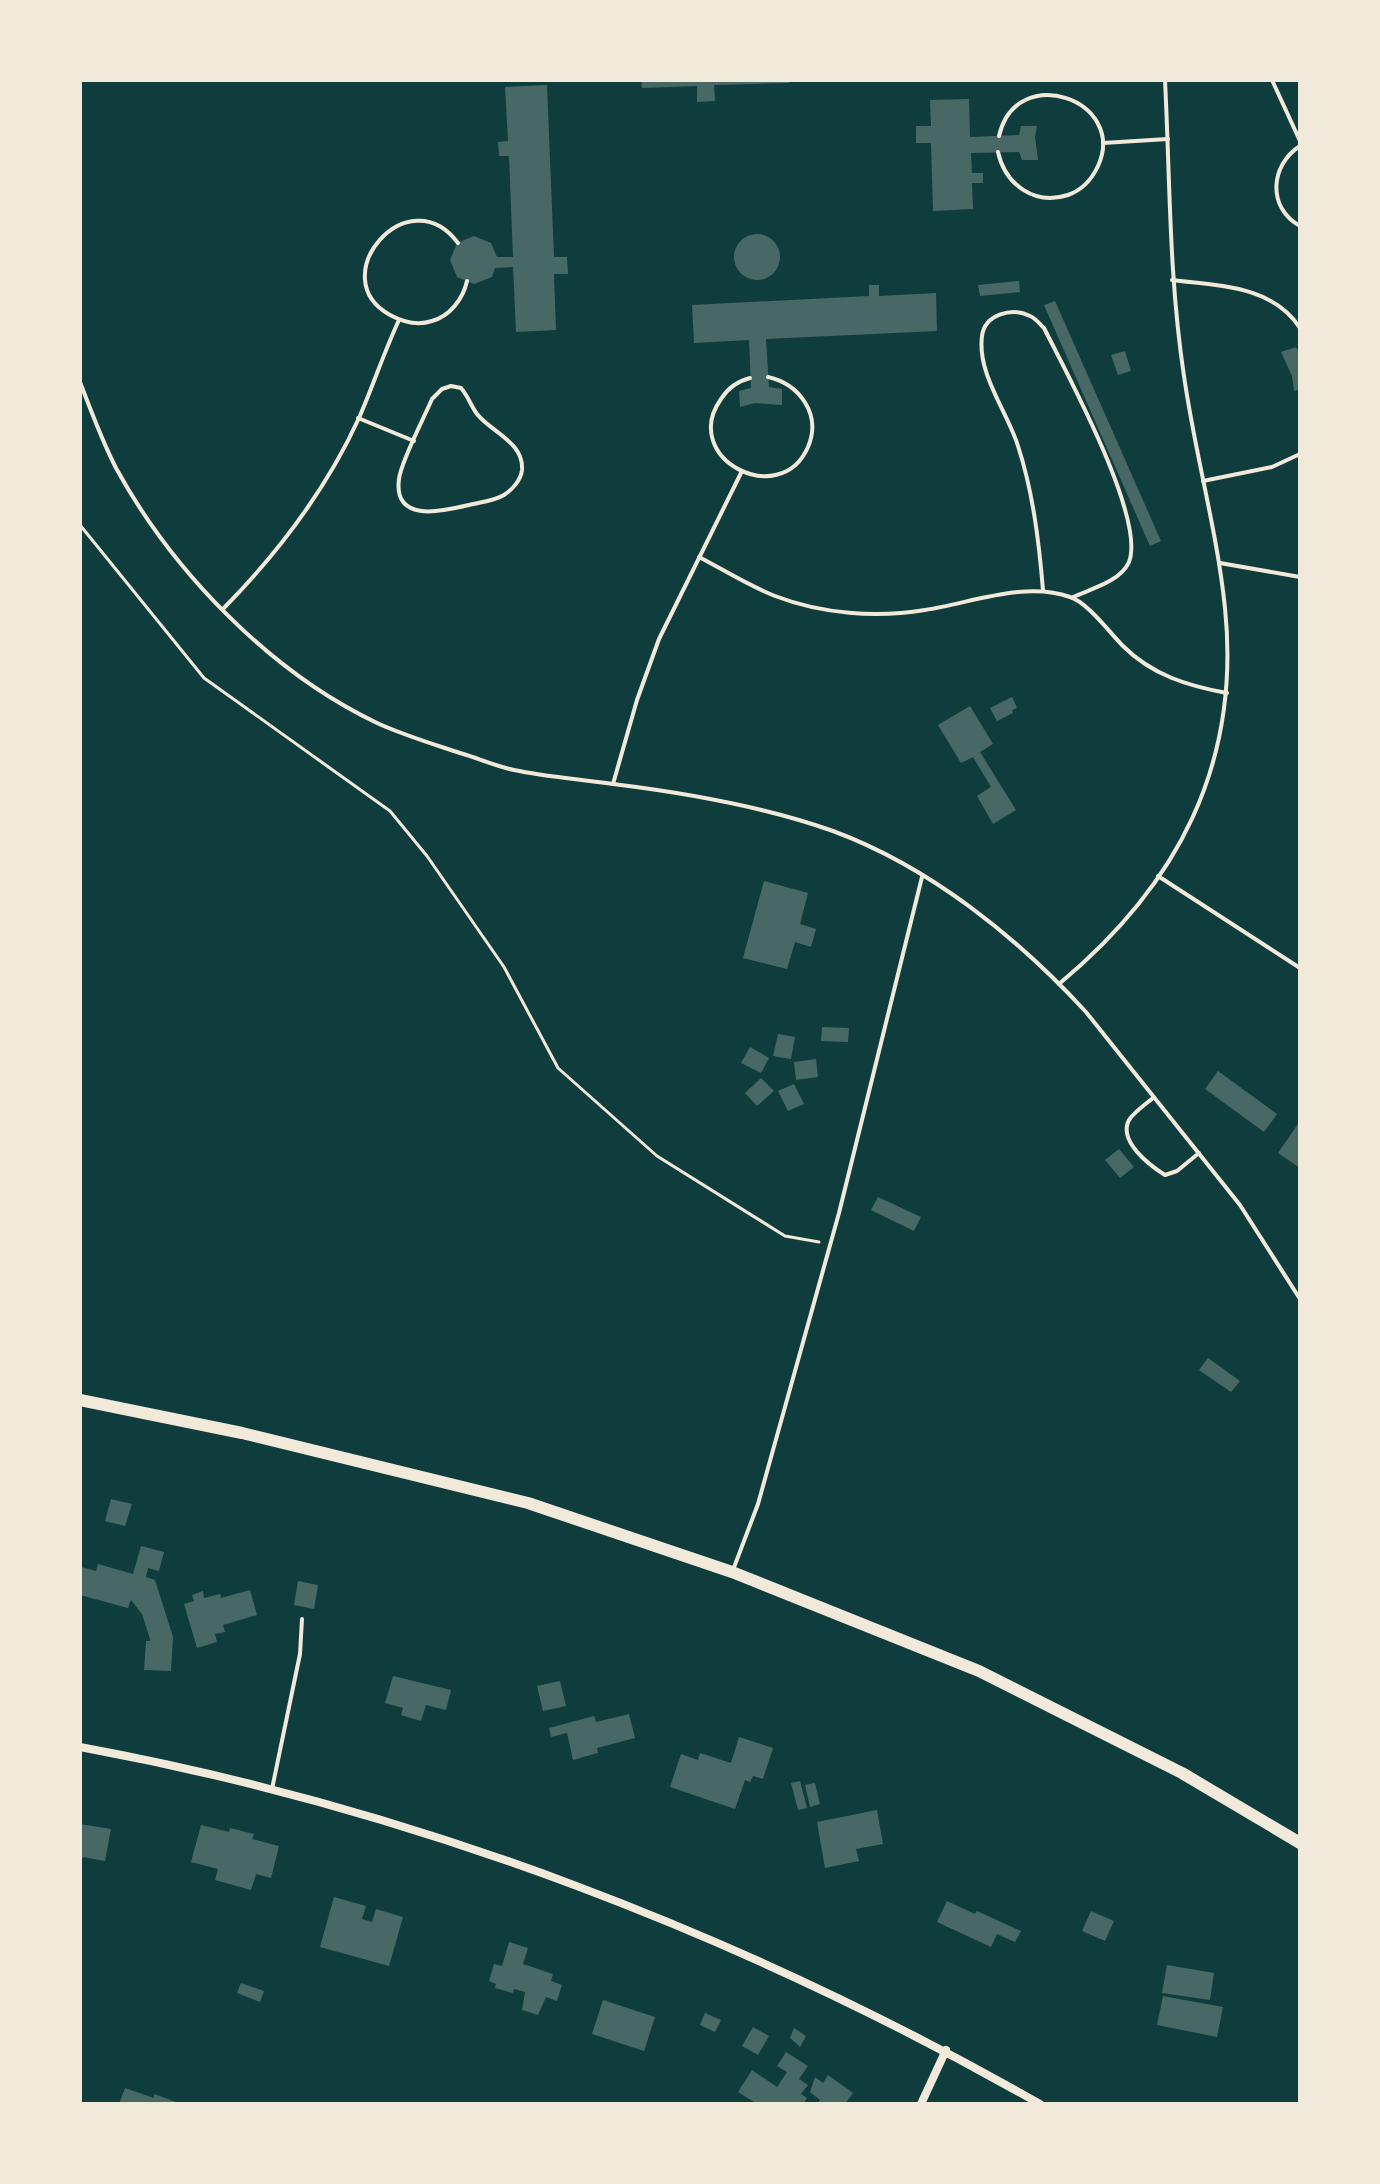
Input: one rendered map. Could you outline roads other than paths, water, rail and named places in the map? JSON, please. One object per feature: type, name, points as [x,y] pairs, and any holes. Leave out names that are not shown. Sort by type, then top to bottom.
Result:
[{"type":"main road","points":[[80,1400],[242,1433],[528,1503],[732,1572],[979,1671],[1182,1773],[1300,1843]]},
{"type":"street","points":[[80,1747],[177,1765],[272,1789],[460,1845],[686,1927],[946,2050],[1040,2104]]},
{"type":"street","points":[[921,2104],[946,2050]]},
{"type":"lane","points":[[1059,984],[1093,956],[1124,922],[1179,844],[1199,808],[1215,756],[1227,693],[1227,639],[1218,562],[1188,409],[1172,280],[1165,80]]},
{"type":"lane","points":[[1272,80],[1300,144],[1284,160],[1276,182],[1280,206],[1286,216],[1300,226]]},
{"type":"lane","points":[[998,152],[1009,179],[1021,190],[1052,198],[1069,195],[1083,187],[1094,175],[1101,160],[1103,143],[1091,113],[1079,102],[1048,94],[1031,97],[1017,106],[1006,117],[999,136]]},
{"type":"lane","points":[[1103,143],[1168,139]]},
{"type":"lane","points":[[458,243],[443,228],[427,222],[394,226],[380,237],[370,251],[366,267],[367,284],[378,306],[399,320],[415,324],[447,314],[459,301],[467,281]]},
{"type":"lane","points":[[1172,280],[1247,290],[1266,297],[1282,308],[1300,328]]},
{"type":"lane","points":[[1043,590],[1038,533],[1024,468],[1018,444],[990,382],[982,337],[986,324],[997,315],[1016,312],[1032,316],[1044,328],[1106,458],[1131,529],[1132,550],[1128,565],[1112,579],[1073,597]]},
{"type":"lane","points":[[223,609],[253,579],[317,494],[358,418],[399,320]]},
{"type":"lane","points":[[750,378],[727,390],[716,406],[711,425],[714,445],[725,462],[741,473],[760,477],[780,473],[796,463],[808,447],[812,428],[809,409],[798,392],[782,380],[768,377]]},
{"type":"lane","points":[[80,382],[116,467],[145,517],[183,568],[263,647],[320,690],[378,723],[512,769],[695,797],[773,813],[817,826],[887,854],[965,903],[1059,984],[1086,1012],[1240,1205],[1300,1299]]},
{"type":"lane","points":[[461,388],[477,415],[509,442],[519,456],[522,471],[507,494],[438,512],[422,513],[408,506],[399,493],[398,478],[414,441],[432,399],[442,389],[461,388]]},
{"type":"lane","points":[[358,418],[414,441]]},
{"type":"lane","points":[[1202,481],[1272,467],[1300,454]]},
{"type":"lane","points":[[613,784],[637,700],[659,639],[741,473]]},
{"type":"lane","points":[[699,557],[772,595],[812,608],[869,614],[922,610],[1043,590],[1073,597],[1126,649],[1146,664],[1192,687],[1227,693]]},
{"type":"lane","points":[[1218,562],[1300,577]]},
{"type":"lane","points":[[732,1572],[758,1504],[831,1244],[923,875]]},
{"type":"lane","points":[[1158,876],[1300,968]]},
{"type":"lane","points":[[1153,1098],[1130,1119],[1127,1131],[1132,1145],[1150,1166],[1165,1175],[1177,1171],[1199,1153]]},
{"type":"lane","points":[[272,1789],[300,1654],[302,1619]]}]
